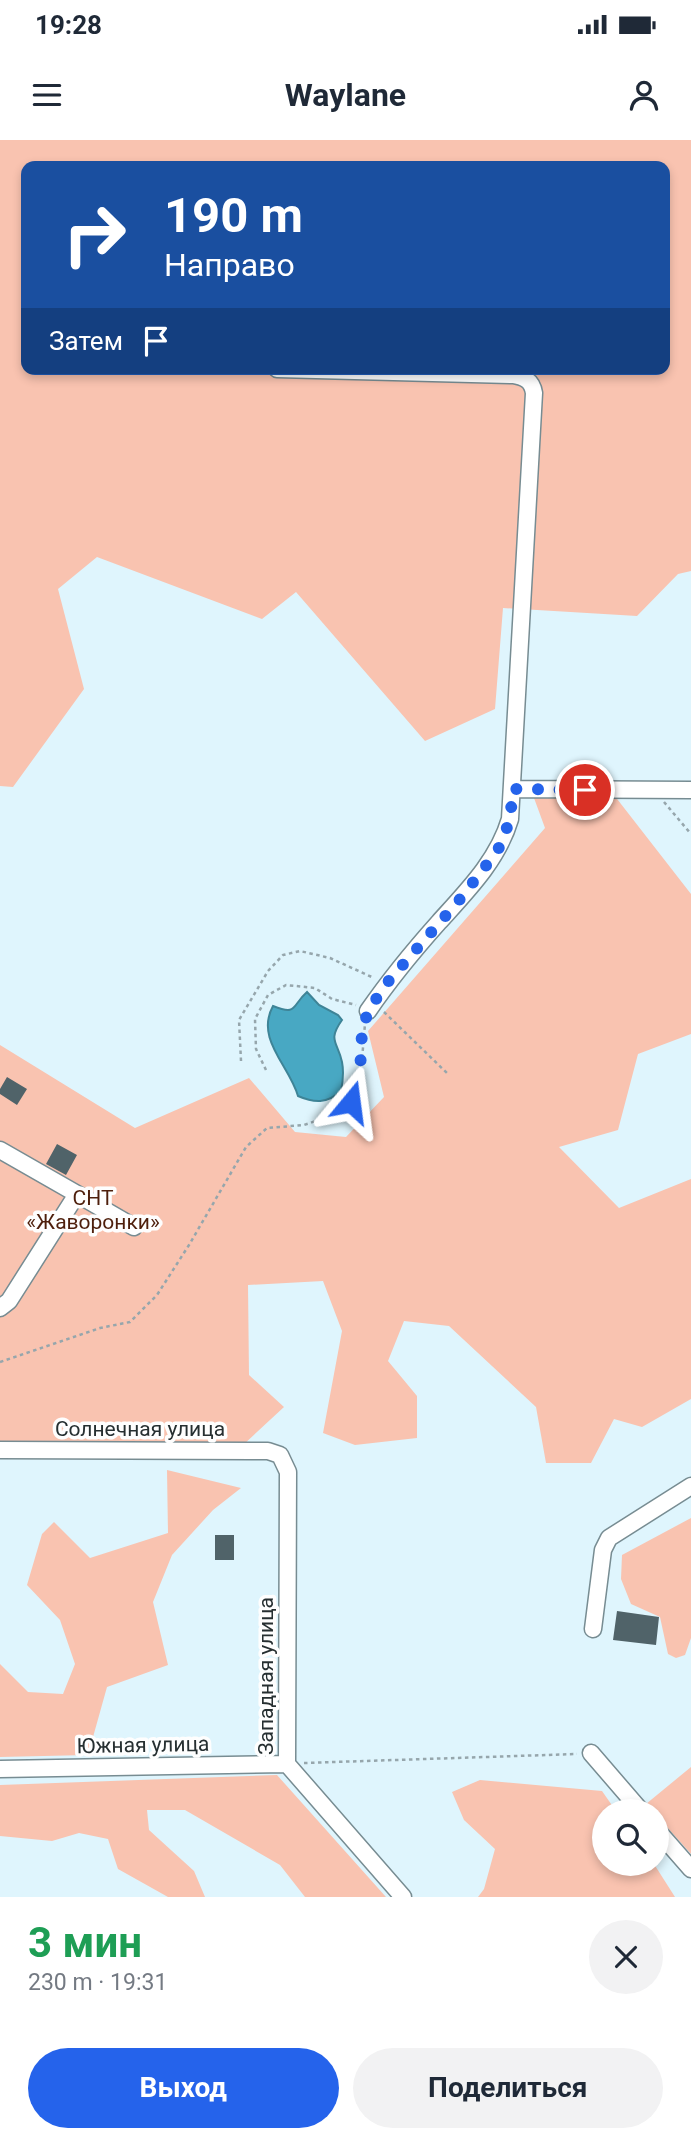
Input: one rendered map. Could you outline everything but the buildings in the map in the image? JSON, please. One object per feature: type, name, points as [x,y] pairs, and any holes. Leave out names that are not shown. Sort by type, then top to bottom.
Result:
[{"type":"street","points":[[371,1007],[387,983],[461,898],[498,850],[510,820],[534,398],[532,385],[525,378],[513,375]]},
{"type":"street","points":[[513,789],[691,790]]},
{"type":"street","points":[[0,1150],[134,1227]]},
{"type":"street","points":[[0,1308],[9,1301],[77,1194]]},
{"type":"street","name":"Солнечная улица","points":[[0,1450],[252,1451],[280,1455]]},
{"type":"street","name":"Западная улица","points":[[280,1455],[288,1472],[286,1764],[403,1897]]},
{"type":"street","points":[[593,1629],[601,1560],[609,1538],[691,1486]]},
{"type":"street","points":[[591,1753],[631,1799]]},
{"type":"street","name":"Южная улица","points":[[0,1769],[286,1764]]},
{"type":"street","points":[[669,1844],[691,1869]]},
{"type":"path","points":[[660,790],[666,807],[691,834]]},
{"type":"path","points":[[241,1061],[239,1020],[268,971],[283,955],[300,951],[330,958],[387,983]]},
{"type":"path","points":[[267,1070],[257,1049],[255,1019],[268,995],[286,985],[315,988],[332,999],[371,1007],[449,1074]]},
{"type":"path","points":[[0,1362],[100,1328],[131,1322],[157,1294],[246,1147],[267,1128],[304,1125],[327,1118],[351,1102],[360,1072],[362,1032],[371,1007]]},
{"type":"path","points":[[286,1764],[591,1753]]},
{"type":"green space","points":[[0,140],[691,140],[691,571],[678,574],[637,616],[503,608],[495,709],[425,741],[296,592],[262,619],[97,557],[58,589],[84,689],[13,787],[0,786]]},
{"type":"green space","name":"СНТ «Жаворонки»","points":[[600,777],[691,894],[691,1034],[638,1054],[618,1130],[559,1147],[619,1208],[691,1179],[691,1399],[642,1427],[614,1419],[591,1463],[546,1463],[536,1407],[449,1326],[404,1321],[388,1361],[417,1396],[417,1438],[355,1445],[323,1433],[342,1331],[323,1281],[248,1285],[249,1375],[284,1407],[242,1446],[0,1443],[0,1045],[135,1128],[249,1078],[295,1132],[346,1137],[384,1097],[368,1031],[545,828],[534,798]]},
{"type":"green space","points":[[167,1470],[241,1488],[213,1510],[172,1555],[153,1602],[168,1665],[107,1687],[88,1755],[0,1757],[0,1664],[28,1692],[63,1694],[75,1664],[60,1620],[27,1585],[42,1534],[54,1522],[90,1558],[168,1533]]},
{"type":"green space","points":[[691,1518],[691,1638],[685,1655],[676,1658],[668,1654],[660,1617],[631,1604],[621,1579],[622,1555]]},
{"type":"green space","points":[[691,1767],[691,1854],[669,1829],[669,1799],[652,1799]]},
{"type":"green space","points":[[277,1775],[386,1897],[305,1897],[280,1865],[185,1810],[147,1810],[149,1830],[194,1871],[205,1897],[168,1897],[118,1869],[108,1839],[79,1833],[52,1841],[0,1836],[0,1785]]},
{"type":"green space","points":[[480,1780],[602,1791],[608,1799],[592,1799],[592,1876],[662,1876],[675,1897],[478,1897],[484,1889],[495,1849],[464,1820],[452,1792]]},
{"type":"water","points":[[307,992],[319,1005],[342,1020],[334,1037],[343,1066],[341,1091],[320,1101],[298,1096],[275,1052],[268,1030],[273,1006],[291,1010]]},
{"type":"route","points":[[351,1102],[360,1072],[362,1032],[368,1011],[398,969],[461,898],[498,850],[510,820],[513,789],[585,790]]}]
